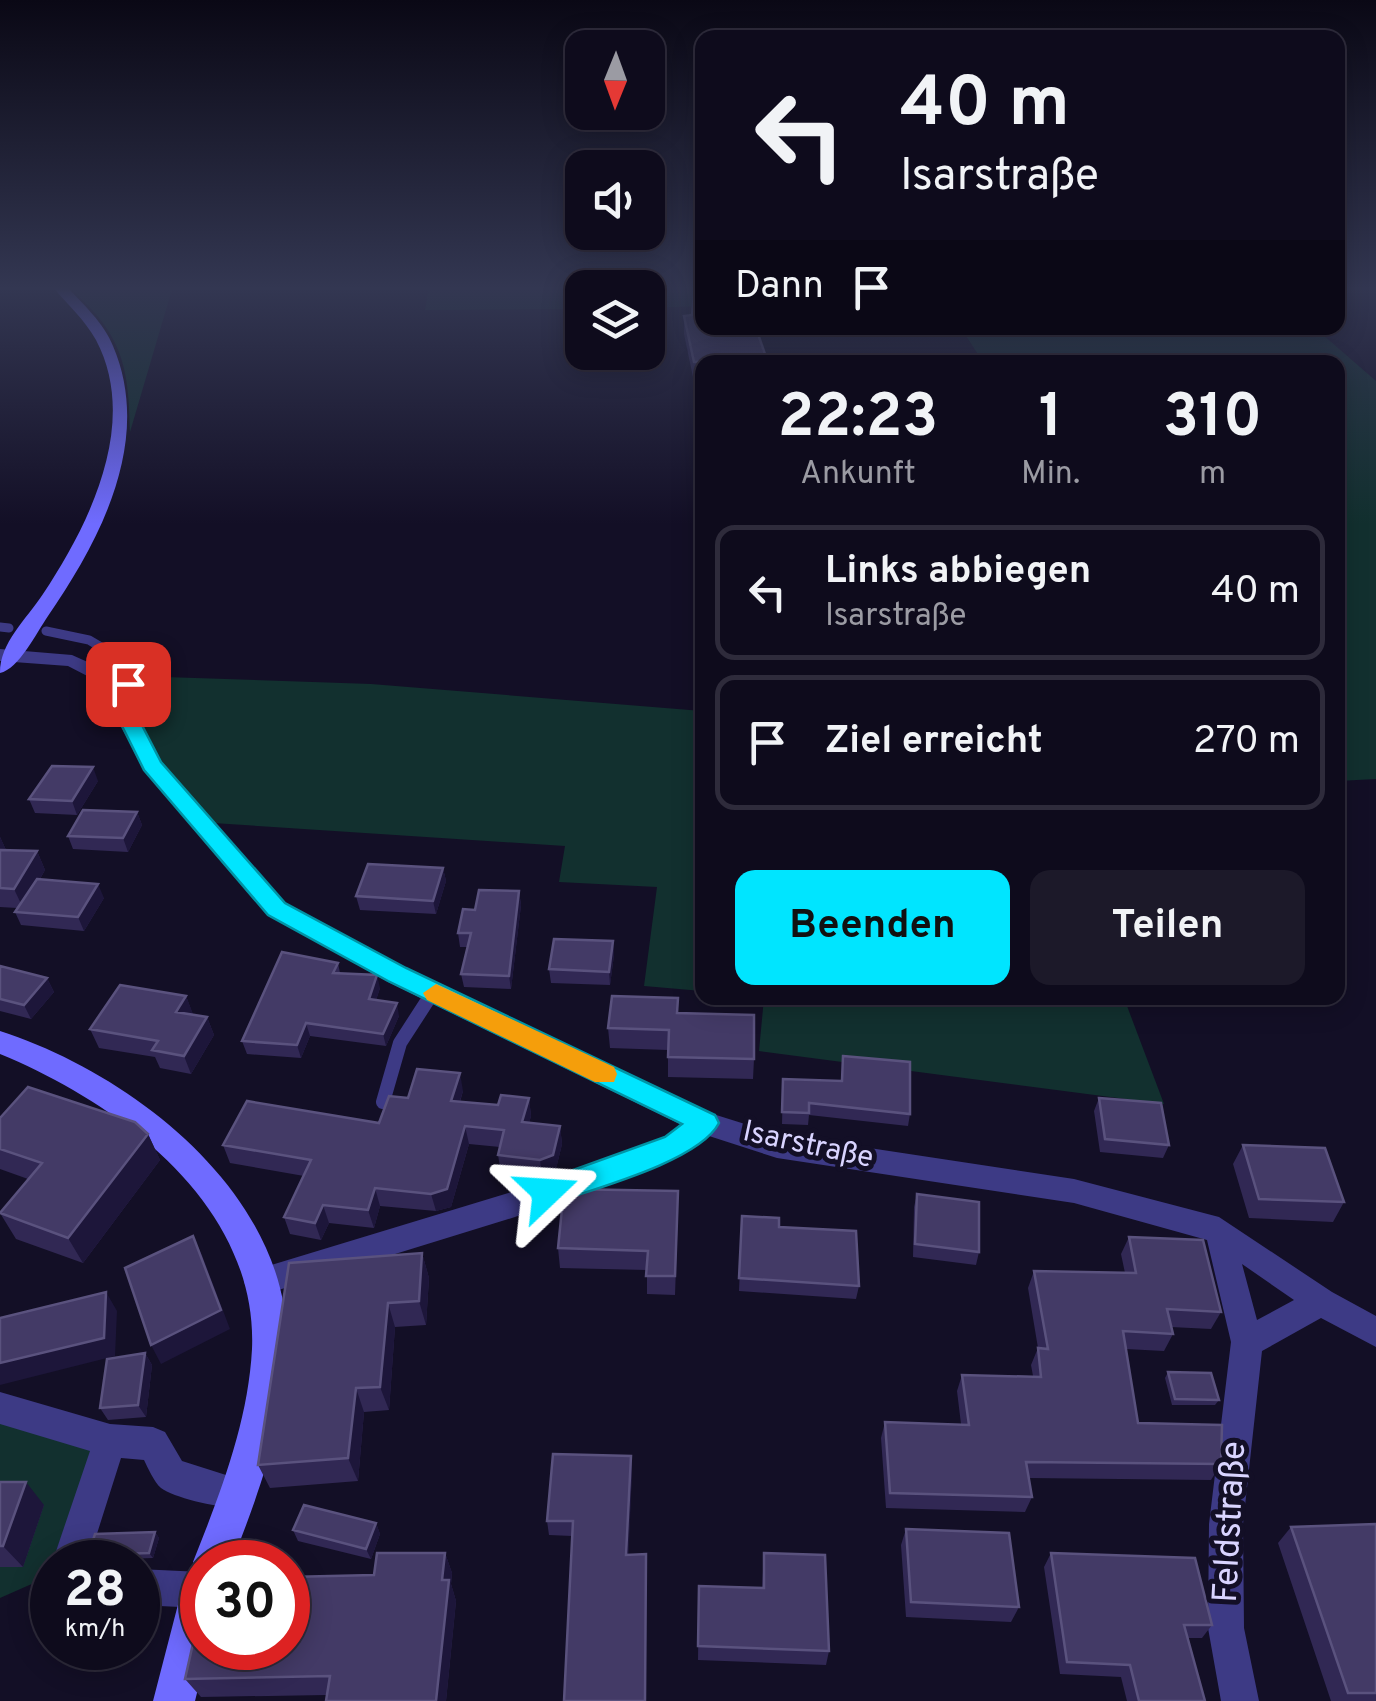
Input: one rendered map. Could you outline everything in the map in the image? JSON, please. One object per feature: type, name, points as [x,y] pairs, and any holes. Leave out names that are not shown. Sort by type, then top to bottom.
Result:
[{"type":"main road","points":[[3,659],[77,555],[116,450],[116,381],[112,365]]},
{"type":"main road","points":[[0,1042],[91,1081],[169,1140],[230,1222],[259,1282],[268,1320],[267,1361],[236,1494],[220,1540]]},
{"type":"main road","points":[[174,1701],[182,1670]]},
{"type":"street","name":"Isarstraße","points":[[3,659],[72,661],[103,676],[152,765],[277,909],[433,992],[705,1123],[777,1146],[1074,1191],[1219,1230],[1321,1302],[1376,1332]]},
{"type":"street","points":[[259,1282],[515,1204],[675,1146],[705,1123]]},
{"type":"street","name":"Feldstraße","points":[[1219,1230],[1247,1342],[1226,1524],[1226,1628],[1240,1701]]},
{"type":"street","points":[[1247,1342],[1321,1302]]},
{"type":"street","points":[[0,1408],[110,1441],[153,1444],[171,1475],[236,1494]]},
{"type":"street","points":[[77,1540],[110,1441]]},
{"type":"lane","name":"Isarstraße","points":[[46,632],[90,640],[123,660],[128,684],[119,700]]},
{"type":"lane","points":[[383,1102],[396,1050],[415,1010],[433,992]]},
{"type":"green space","points":[[150,365],[130,432],[127,387],[124,368]]},
{"type":"green space","points":[[1345,365],[1358,365],[1376,381],[1376,779],[1345,781]]},
{"type":"green space","points":[[134,676],[371,684],[695,710],[695,990],[644,986],[657,887],[559,882],[565,846],[213,823],[151,746],[129,699]]},
{"type":"green space","points":[[763,1005],[1127,1005],[1164,1104],[759,1051]]},
{"type":"green space","points":[[0,1419],[96,1446],[60,1540],[30,1540],[30,1585],[0,1598]]},
{"type":"building","points":[[52,766],[93,767],[72,801],[29,799]]},
{"type":"building","points":[[83,810],[137,812],[123,838],[68,836]]},
{"type":"building","points":[[0,850],[37,851],[14,889],[0,888]]},
{"type":"building","points":[[368,864],[443,868],[433,901],[356,896]]},
{"type":"building","points":[[37,879],[98,884],[78,917],[15,912]]},
{"type":"building","points":[[479,890],[519,891],[509,976],[461,974],[471,933],[458,933],[463,909],[475,910]]},
{"type":"building","points":[[554,939],[613,941],[609,972],[549,969]]},
{"type":"building","points":[[282,952],[338,963],[333,973],[377,975],[369,999],[397,1003],[383,1034],[306,1023],[297,1045],[242,1041]]},
{"type":"building","points":[[0,966],[47,978],[24,1005],[0,999]]},
{"type":"building","points":[[120,985],[186,996],[176,1012],[207,1017],[184,1056],[152,1050],[158,1041],[90,1029]]},
{"type":"building","points":[[612,996],[678,998],[677,1013],[754,1015],[754,1059],[668,1057],[669,1030],[608,1028]]},
{"type":"building","points":[[843,1056],[910,1062],[910,1114],[809,1103],[809,1113],[782,1112],[783,1079],[842,1081]]},
{"type":"building","points":[[417,1069],[460,1073],[451,1101],[498,1105],[501,1095],[529,1098],[522,1122],[560,1126],[553,1155],[540,1160],[498,1155],[504,1130],[465,1126],[447,1189],[431,1194],[375,1188],[368,1210],[323,1205],[315,1223],[284,1217],[311,1160],[223,1145],[247,1101],[379,1123],[389,1096],[408,1098]]},
{"type":"building","points":[[28,1087],[135,1122],[148,1134],[68,1238],[0,1213],[42,1163],[0,1149],[0,1118]]},
{"type":"building","points":[[1099,1098],[1161,1103],[1169,1145],[1105,1139]]},
{"type":"building","points":[[1243,1145],[1325,1148],[1344,1202],[1259,1199]]},
{"type":"building","points":[[564,1189],[678,1191],[675,1276],[646,1276],[648,1251],[558,1248]]},
{"type":"building","points":[[917,1194],[979,1202],[979,1252],[915,1244]]},
{"type":"building","points":[[742,1216],[779,1218],[779,1227],[856,1231],[859,1286],[739,1278]]},
{"type":"building","points":[[193,1236],[221,1310],[151,1345],[125,1268]]},
{"type":"building","points":[[1129,1237],[1203,1240],[1221,1312],[1167,1309],[1173,1334],[1123,1331],[1138,1423],[1222,1425],[1221,1464],[1026,1462],[1032,1497],[890,1493],[885,1422],[969,1425],[962,1375],[1041,1377],[1038,1348],[1048,1349],[1034,1271],[1136,1273]]},
{"type":"building","points":[[422,1253],[419,1301],[388,1303],[380,1387],[356,1388],[348,1458],[258,1465],[289,1263]]},
{"type":"building","points":[[106,1292],[104,1338],[0,1363],[0,1318]]},
{"type":"building","points":[[145,1353],[138,1405],[100,1408],[107,1359]]},
{"type":"building","points":[[1168,1372],[1211,1373],[1219,1400],[1175,1399]]},
{"type":"building","points":[[553,1454],[631,1456],[626,1555],[646,1554],[645,1701],[564,1701],[573,1521],[547,1521]]},
{"type":"building","points":[[0,1482],[26,1482],[3,1546],[0,1546]]},
{"type":"building","points":[[304,1505],[376,1523],[366,1549],[293,1530]]},
{"type":"building","points":[[1376,1524],[1376,1693],[1348,1693],[1291,1527]]},
{"type":"building","points":[[906,1529],[1009,1533],[1019,1607],[911,1602]]},
{"type":"building","points":[[155,1532],[153,1540],[93,1540],[95,1534]]},
{"type":"building","points":[[377,1553],[445,1553],[442,1580],[449,1580],[436,1701],[326,1701],[330,1676],[185,1679],[187,1670],[310,1670],[310,1576],[374,1575]]},
{"type":"building","points":[[764,1553],[825,1555],[829,1651],[698,1646],[699,1586],[764,1588]]},
{"type":"building","points":[[1051,1553],[1195,1558],[1212,1625],[1184,1625],[1205,1701],[1139,1701],[1130,1665],[1067,1662]]},
{"type":"slow traffic","points":[[436,993],[604,1074]]},
{"type":"route","points":[[128,684],[119,700],[152,765],[188,812],[277,909],[397,975],[705,1123],[675,1146],[547,1192]]}]
